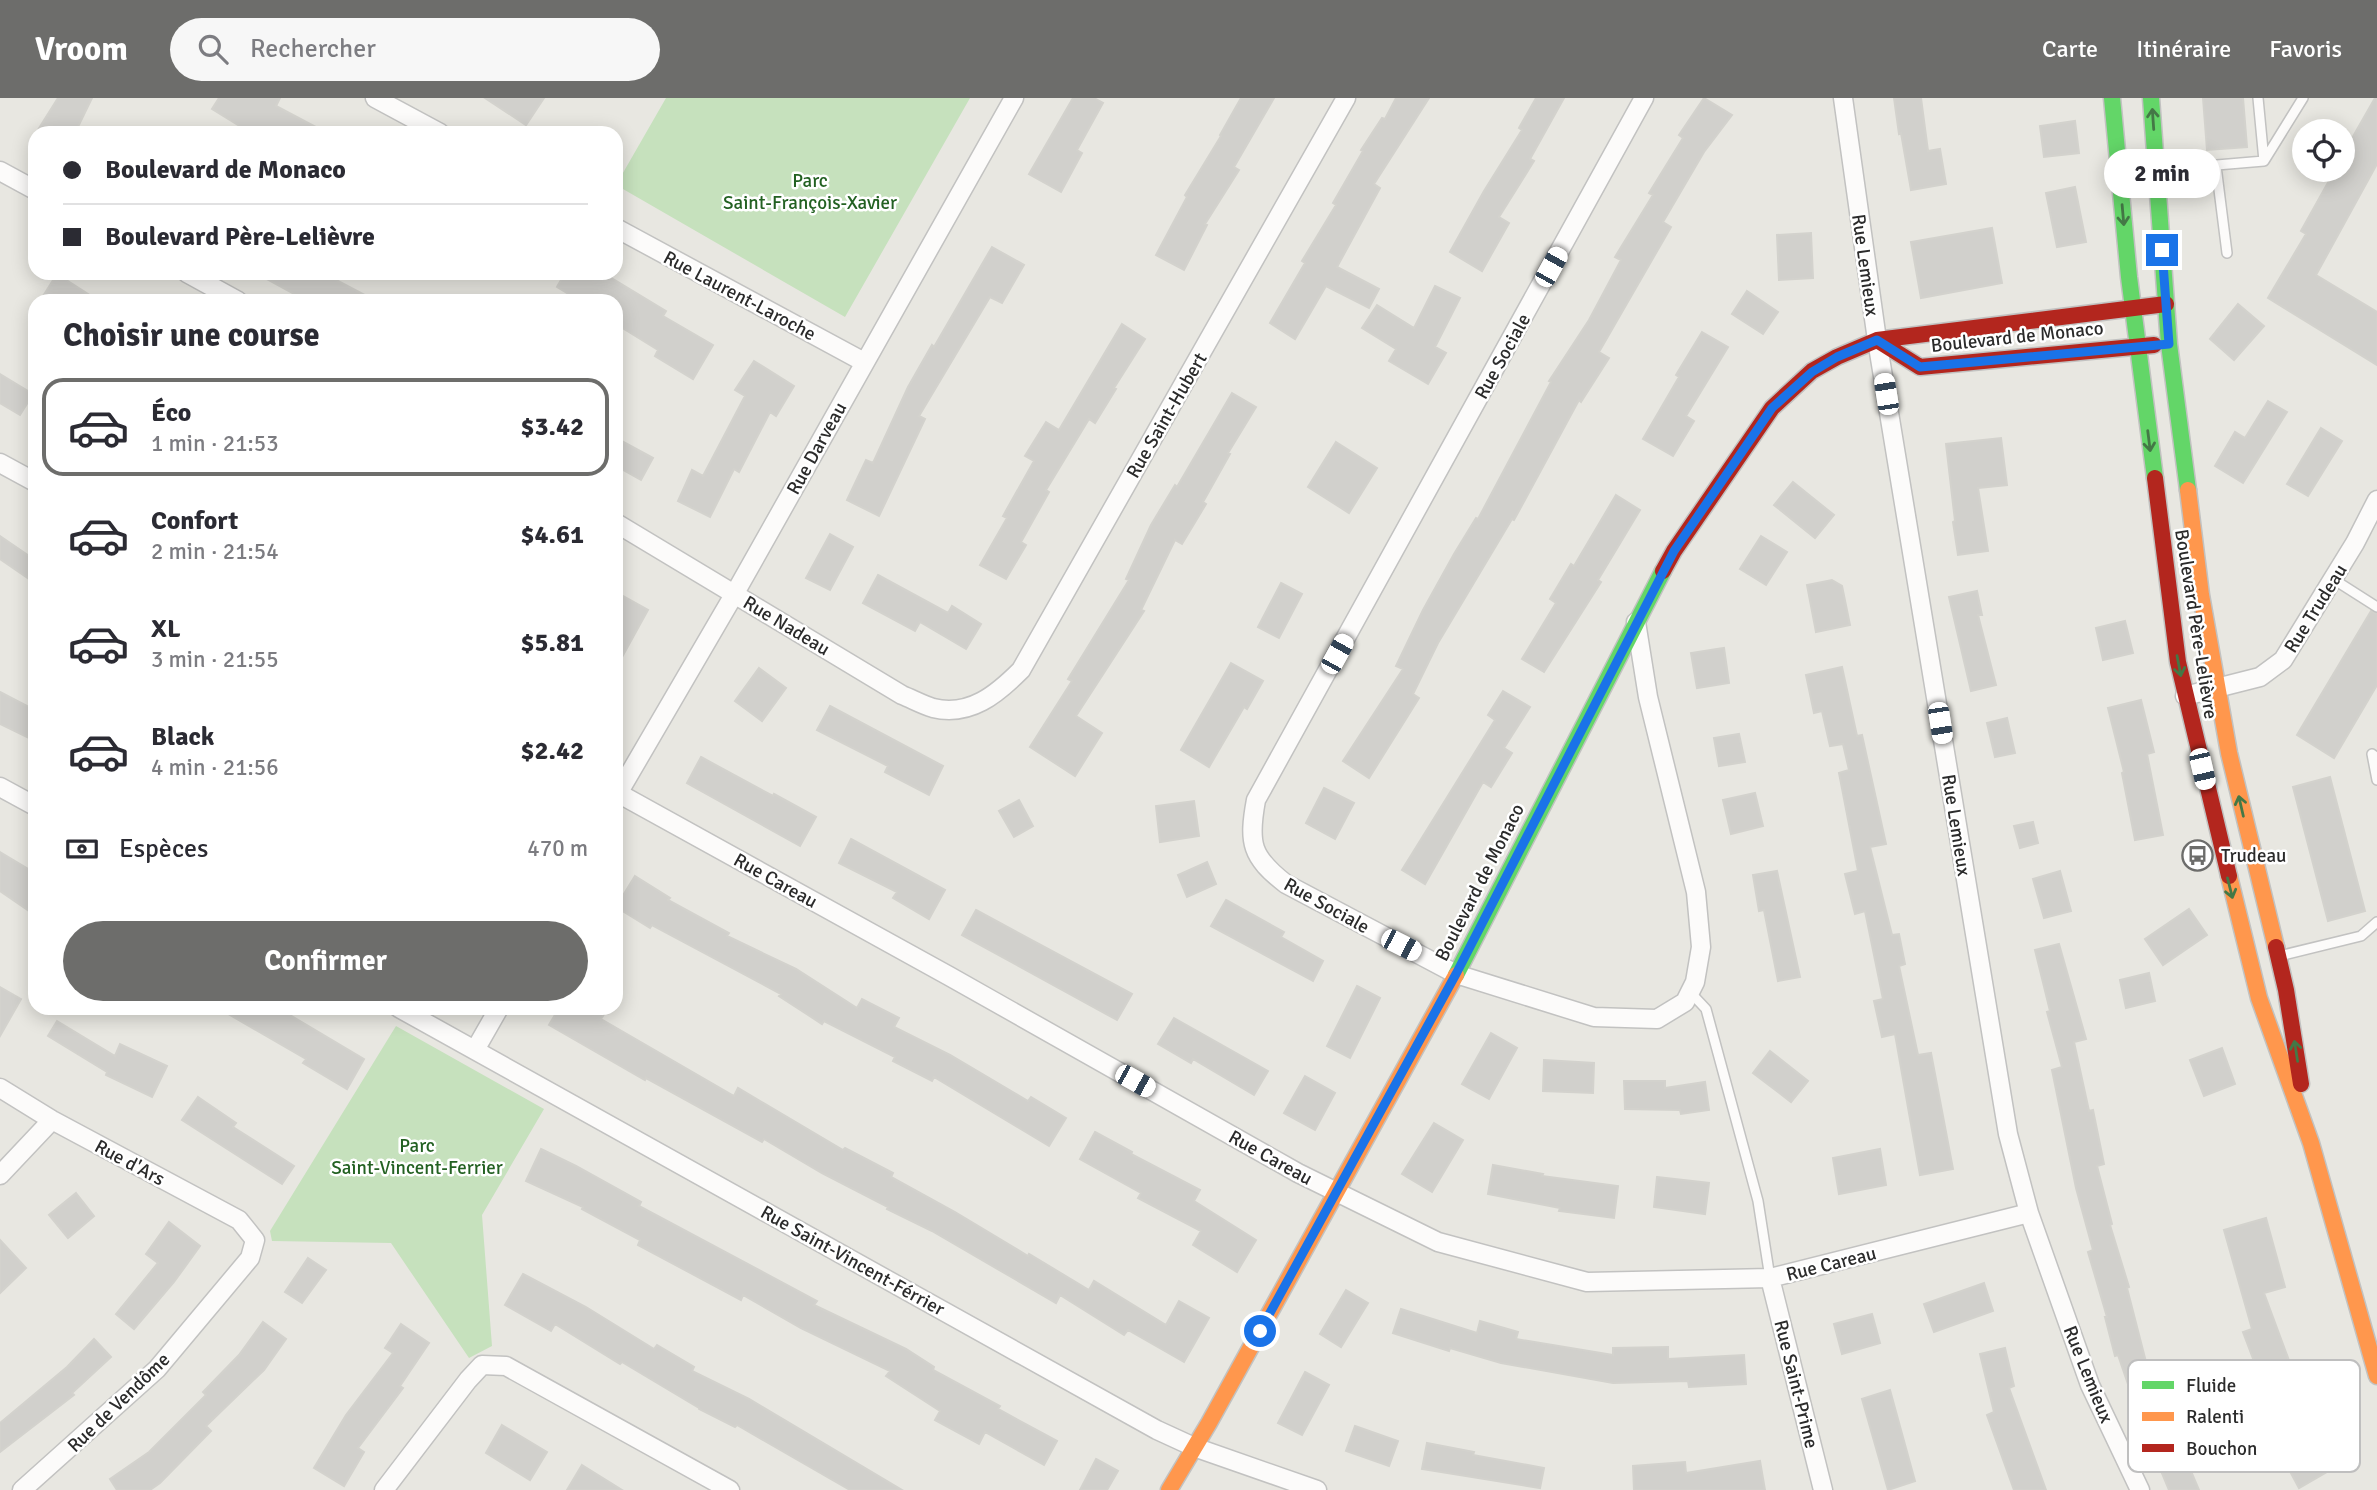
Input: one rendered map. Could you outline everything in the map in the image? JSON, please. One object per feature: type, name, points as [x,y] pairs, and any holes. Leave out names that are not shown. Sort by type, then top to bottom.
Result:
[{"type":"main road","name":"Boulevard Père-Lelièvre","points":[[2112,98],[2133,306],[2178,662],[2246,954],[2311,1143],[2377,1376]]},
{"type":"main road","name":"Boulevard Père-Lelièvre","points":[[2151,98],[2169,344],[2197,570],[2229,753],[2286,990],[2311,1143]]},
{"type":"main road","name":"Boulevard de Monaco","points":[[1169,1490],[1456,974],[1674,551],[1772,408],[1812,372],[1837,357],[1877,340],[2166,304]]},
{"type":"main road","name":"Boulevard de Monaco","points":[[1877,340],[1920,367],[2169,344]]},
{"type":"street","points":[[375,98],[427,126]]},
{"type":"street","name":"Rue Darveau","points":[[623,784],[735,593],[1014,98]]},
{"type":"street","name":"Rue Saint-Hubert","points":[[963,710],[994,696],[1021,670],[1346,98]]},
{"type":"street","name":"Rue Sociale","points":[[1644,98],[1256,800],[1251,827],[1254,846],[1264,867],[1286,884],[1456,974],[1594,1017],[1657,1019],[1685,1002],[1690,992]]},
{"type":"street","name":"Rue Lemieux","points":[[1843,98],[1877,340],[2008,1134],[2029,1213],[2090,1385],[2128,1465]]},
{"type":"street","points":[[0,171],[28,186]]},
{"type":"street","name":"Rue Laurent-Laroche","points":[[623,232],[864,362]]},
{"type":"street","points":[[200,280],[225,294]]},
{"type":"street","points":[[0,463],[28,478]]},
{"type":"street","name":"Rue Trudeau","points":[[2186,696],[2260,677],[2283,660],[2355,543],[2377,499]]},
{"type":"street","name":"Rue Nadeau","points":[[623,527],[902,695],[934,708],[963,710]]},
{"type":"street","points":[[1636,622],[1648,697],[1696,892],[1702,947],[1695,982],[1690,992]]},
{"type":"street","points":[[0,787],[28,802]]},
{"type":"street","name":"Rue Careau","points":[[623,797],[949,976],[1298,1174],[1438,1242],[1587,1282],[1770,1278],[2029,1213]]},
{"type":"street","name":"Rue Saint-Vincent-Férrier","points":[[412,1015],[1157,1430],[1194,1447],[1317,1490]]},
{"type":"street","points":[[475,1050],[495,1015]]},
{"type":"street","name":"Rue d'Ars","points":[[0,1088],[52,1120],[239,1220],[255,1240]]},
{"type":"street","points":[[0,1175],[52,1120]]},
{"type":"street","name":"Rue de Vendôme","points":[[22,1490],[158,1369],[250,1258],[255,1240]]},
{"type":"street","name":"Rue Saint-Prime","points":[[1770,1278],[1823,1490]]},
{"type":"street","points":[[384,1490],[482,1365],[506,1366],[730,1490]]},
{"type":"street","name":"Rue Lemieux","points":[[2131,1472],[2140,1490]]},
{"type":"lane","points":[[2258,98],[2264,162]]},
{"type":"lane","points":[[2264,162],[2303,98]]},
{"type":"lane","points":[[2157,170],[2264,162]]},
{"type":"lane","points":[[2216,166],[2227,253]]},
{"type":"lane","points":[[2333,579],[2377,607]]},
{"type":"lane","points":[[2377,758],[2372,754],[2377,780]]},
{"type":"lane","points":[[2277,956],[2361,936],[2377,922]]},
{"type":"lane","points":[[1690,992],[1706,1009],[1758,1201],[1770,1278]]},
{"type":"green space","name":"Parc Saint-François-Xavier","points":[[666,98],[970,98],[845,317],[623,189],[623,173]]},
{"type":"green space","name":"Parc Saint-Vincent-Ferrier","points":[[396,1026],[544,1109],[482,1215],[492,1346],[469,1358],[391,1243],[272,1241],[270,1231]]},
{"type":"building","points":[[58,98],[92,98],[78,126],[40,126]]},
{"type":"building","points":[[219,98],[280,98],[276,106],[314,126],[240,126],[212,109]]},
{"type":"building","points":[[485,98],[544,98],[526,125]]},
{"type":"building","points":[[1073,98],[1094,98],[1103,103],[1077,150],[1082,153],[1061,192],[1029,174]]},
{"type":"building","points":[[1241,98],[1274,98],[1234,167],[1239,170],[1205,224],[1207,225],[1184,270],[1156,255],[1187,197],[1185,195]]},
{"type":"building","points":[[1396,98],[1429,98],[1374,184],[1380,188],[1337,267],[1379,289],[1369,308],[1326,286],[1295,339],[1270,323],[1305,263],[1302,261],[1336,205],[1333,203],[1363,151],[1361,150],[1382,118],[1385,119]]},
{"type":"building","points":[[1536,98],[1564,98],[1530,159],[1534,161],[1499,217],[1509,223],[1482,271],[1450,252],[1522,130],[1519,128]]},
{"type":"building","points":[[1704,98],[1732,115],[1704,152],[1663,222],[1671,227],[1599,352],[1609,358],[1581,402],[1579,400],[1514,520],[1512,519],[1438,643],[1413,694],[1419,698],[1369,778],[1343,761],[1403,669],[1396,666],[1423,610],[1454,554],[1476,518],[1478,519],[1551,382],[1549,381],[1589,320],[1621,260],[1615,257],[1653,195],[1649,193],[1683,138],[1679,135]]},
{"type":"building","points":[[1894,98],[1921,98],[1928,151],[1940,149],[1946,184],[1911,190]]},
{"type":"building","points":[[2203,98],[2243,98],[2247,147],[2207,150]]},
{"type":"building","points":[[2377,98],[2377,164],[2316,275],[2377,312],[2377,365],[2268,298],[2306,234],[2301,231],[2328,182],[2355,182],[2355,133]]},
{"type":"building","points":[[2075,121],[2079,153],[2044,157],[2040,126]]},
{"type":"building","points":[[2075,187],[2086,242],[2057,247],[2046,193]]},
{"type":"building","points":[[1992,228],[2002,283],[1921,298],[1911,242]]},
{"type":"building","points":[[1811,233],[1813,278],[1779,280],[1777,235]]},
{"type":"building","points":[[992,247],[1024,265],[1002,303],[990,297],[919,416],[925,419],[879,516],[847,500],[866,460],[873,463],[908,387]]},
{"type":"building","points":[[53,280],[66,280],[88,294],[44,294]]},
{"type":"building","points":[[269,280],[336,280],[363,294],[294,294]]},
{"type":"building","points":[[561,280],[615,280],[666,311],[663,316],[713,345],[693,379],[655,356],[658,350],[623,328],[623,294],[568,294],[557,287]]},
{"type":"building","points":[[1435,286],[1460,298],[1435,347],[1446,353],[1428,384],[1389,361],[1396,349],[1362,328],[1377,305],[1414,328]]},
{"type":"building","points":[[1747,291],[1778,312],[1763,334],[1732,314]]},
{"type":"building","points":[[2238,304],[2264,326],[2234,360],[2210,339]]},
{"type":"building","points":[[1122,324],[1145,339],[1095,423],[1089,419],[1046,490],[1049,492],[1021,542],[1026,545],[1006,579],[980,565],[1007,518],[1003,516],[1034,461],[1025,456],[1046,422],[1059,430]]},
{"type":"building","points":[[1702,332],[1728,347],[1686,416],[1694,421],[1673,456],[1643,439]]},
{"type":"building","points":[[754,361],[794,386],[776,416],[770,412],[739,472],[734,469],[710,517],[678,501],[692,470],[703,476],[745,396],[735,390]]},
{"type":"building","points":[[0,374],[28,391],[28,402],[20,415],[0,403]]},
{"type":"building","points":[[1232,393],[1256,407],[1228,453],[1230,454],[1203,502],[1206,504],[1182,544],[1175,540],[1141,610],[1144,611],[1076,716],[1102,733],[1075,776],[1030,747],[1072,681],[1068,679],[1129,580],[1126,579],[1151,525],[1175,485],[1177,487]]},
{"type":"building","points":[[2268,401],[2287,412],[2243,483],[2215,466],[2235,432],[2245,438]]},
{"type":"building","points":[[2321,428],[2342,441],[2308,496],[2287,484]]},
{"type":"building","points":[[2001,438],[2007,485],[1978,488],[1988,551],[1958,555],[1946,444]]},
{"type":"building","points":[[623,442],[653,458],[641,480],[623,470]]},
{"type":"building","points":[[1336,442],[1377,468],[1349,513],[1308,487]]},
{"type":"building","points":[[1793,482],[1834,515],[1815,538],[1774,505]]},
{"type":"building","points":[[1616,495],[1640,510],[1598,580],[1601,582],[1544,672],[1522,659],[1556,603],[1550,599],[1571,564],[1574,566]]},
{"type":"building","points":[[830,534],[853,547],[830,590],[806,578]]},
{"type":"building","points":[[0,536],[28,555],[28,578],[0,559]]},
{"type":"building","points":[[1761,536],[1787,552],[1766,585],[1740,569]]},
{"type":"building","points":[[878,575],[948,613],[952,606],[981,624],[966,649],[920,622],[915,631],[863,603]]},
{"type":"building","points":[[1832,580],[1842,586],[1850,625],[1816,632],[1807,585]]},
{"type":"building","points":[[1281,583],[1302,594],[1279,638],[1258,627]]},
{"type":"building","points":[[1977,591],[1982,615],[1978,615],[1996,685],[1971,691],[1949,597]]},
{"type":"building","points":[[623,596],[648,610],[623,655]]},
{"type":"building","points":[[2371,611],[2377,614],[2377,685],[2334,758],[2297,735]]},
{"type":"building","points":[[2125,621],[2133,653],[2103,660],[2096,628]]},
{"type":"building","points":[[1724,648],[1729,683],[1697,688],[1691,653]]},
{"type":"building","points":[[1231,663],[1263,681],[1247,709],[1244,707],[1209,767],[1181,750]]},
{"type":"building","points":[[1842,667],[1857,736],[1862,735],[1886,844],[1870,847],[1892,935],[1899,934],[1905,964],[1899,966],[1918,1055],[1931,1053],[1953,1169],[1920,1175],[1895,1034],[1882,1037],[1874,1001],[1883,999],[1865,911],[1855,914],[1845,874],[1858,871],[1839,773],[1849,770],[1843,744],[1830,746],[1822,711],[1814,713],[1806,675]]},
{"type":"building","points":[[759,668],[786,688],[762,721],[735,701]]},
{"type":"building","points":[[1503,691],[1530,707],[1504,748],[1512,753],[1491,787],[1483,782],[1425,884],[1402,870],[1495,720],[1488,715]]},
{"type":"building","points":[[0,692],[28,706],[28,738],[0,724]]},
{"type":"building","points":[[2141,700],[2154,752],[2147,754],[2163,835],[2135,840],[2122,773],[2124,772],[2108,708]]},
{"type":"building","points":[[830,706],[943,766],[929,795],[885,772],[888,766],[817,730]]},
{"type":"building","points":[[2007,718],[2015,753],[1995,757],[1987,723]]},
{"type":"building","points":[[1739,734],[1745,762],[1719,766],[1714,738]]},
{"type":"building","points":[[701,757],[816,817],[800,846],[687,783]]},
{"type":"building","points":[[2330,777],[2365,911],[2328,921],[2293,787]]},
{"type":"building","points":[[1324,788],[1354,803],[1335,839],[1306,823]]},
{"type":"building","points":[[1755,793],[1763,826],[1731,834],[1723,800]]},
{"type":"building","points":[[1019,800],[1033,826],[1014,837],[999,811]]},
{"type":"building","points":[[1194,801],[1199,836],[1160,842],[1156,806]]},
{"type":"building","points":[[2033,822],[2038,843],[2020,848],[2014,826]]},
{"type":"building","points":[[851,839],[945,890],[929,919],[893,898],[897,892],[839,863]]},
{"type":"building","points":[[0,852],[28,869],[28,910],[0,891]]},
{"type":"building","points":[[1207,862],[1216,884],[1187,897],[1178,875]]},
{"type":"building","points":[[1777,871],[1800,977],[1778,981],[1764,910],[1759,911],[1753,875]]},
{"type":"building","points":[[2060,871],[2071,911],[2044,918],[2033,879]]},
{"type":"building","points":[[635,876],[670,898],[668,900],[729,933],[727,936],[796,969],[857,1008],[862,999],[899,1018],[894,1027],[950,1055],[1028,1101],[1031,1097],[1066,1118],[1049,1146],[934,1077],[932,1081],[893,1061],[895,1057],[824,1021],[822,1024],[779,996],[781,994],[652,925],[650,928],[623,911],[623,896]]},
{"type":"building","points":[[1226,900],[1284,932],[1281,937],[1323,961],[1313,981],[1211,926]]},
{"type":"building","points":[[2189,909],[2207,935],[2163,965],[2145,939]]},
{"type":"building","points":[[976,910],[1132,994],[1117,1020],[962,935]]},
{"type":"building","points":[[2059,944],[2086,1039],[2074,1042],[2089,1111],[2093,1110],[2104,1164],[2097,1166],[2112,1224],[2110,1225],[2129,1287],[2127,1288],[2145,1360],[2128,1360],[2128,1384],[2118,1355],[2115,1356],[2088,1252],[2093,1250],[2076,1188],[2052,1070],[2062,1067],[2047,1012],[2050,1011],[2035,950]]},
{"type":"building","points":[[2149,973],[2155,1001],[2126,1008],[2120,980]]},
{"type":"building","points":[[1357,986],[1380,998],[1350,1058],[1327,1046]]},
{"type":"building","points":[[0,987],[21,999],[0,1036]]},
{"type":"building","points":[[230,1015],[290,1015],[364,1059],[347,1089],[303,1063],[306,1059]]},
{"type":"building","points":[[555,1015],[604,1015],[601,1019],[734,1096],[738,1088],[843,1150],[845,1148],[893,1173],[891,1177],[1089,1290],[1094,1281],[1166,1325],[1179,1301],[1209,1318],[1184,1362],[1128,1330],[1124,1335],[1060,1295],[1056,1303],[932,1231],[887,1209],[888,1207],[764,1139],[762,1142],[646,1078],[645,1080],[549,1025]]},
{"type":"building","points":[[1174,1018],[1268,1071],[1254,1095],[1193,1059],[1191,1063],[1158,1044]]},
{"type":"building","points":[[57,1021],[115,1056],[120,1044],[167,1066],[152,1097],[106,1075],[107,1072],[48,1036]]},
{"type":"building","points":[[1491,1033],[1517,1048],[1489,1099],[1462,1084]]},
{"type":"building","points":[[2222,1048],[2235,1084],[2204,1096],[2190,1060]]},
{"type":"building","points":[[1770,1051],[1808,1081],[1791,1102],[1753,1073]]},
{"type":"building","points":[[1544,1060],[1594,1063],[1593,1093],[1543,1091]]},
{"type":"building","points":[[1305,1076],[1335,1093],[1315,1130],[1284,1113]]},
{"type":"building","points":[[1624,1081],[1665,1081],[1665,1088],[1705,1082],[1709,1110],[1681,1114],[1680,1110],[1625,1109]]},
{"type":"building","points":[[198,1097],[236,1123],[233,1127],[294,1166],[282,1184],[182,1120]]},
{"type":"building","points":[[1434,1123],[1463,1140],[1432,1192],[1402,1174]]},
{"type":"building","points":[[1095,1132],[1200,1190],[1194,1201],[1256,1240],[1237,1272],[1193,1245],[1201,1231],[1138,1198],[1141,1193],[1080,1159]]},
{"type":"building","points":[[541,1149],[641,1202],[639,1206],[817,1301],[814,1305],[906,1349],[934,1367],[933,1370],[1057,1441],[1044,1465],[985,1432],[979,1444],[935,1420],[940,1411],[886,1376],[890,1371],[801,1328],[743,1295],[741,1300],[638,1245],[640,1240],[582,1209],[583,1207],[526,1181]]},
{"type":"building","points":[[1880,1149],[1886,1185],[1839,1194],[1833,1158]]},
{"type":"building","points":[[1493,1165],[1543,1174],[1542,1176],[1618,1186],[1614,1218],[1559,1211],[1560,1208],[1488,1194]]},
{"type":"building","points":[[1657,1177],[1709,1183],[1705,1214],[1654,1207]]},
{"type":"building","points":[[76,1193],[94,1216],[68,1238],[49,1215]]},
{"type":"building","points":[[2266,1218],[2285,1287],[2264,1293],[2289,1360],[2254,1360],[2243,1332],[2252,1329],[2224,1230]]},
{"type":"building","points":[[169,1222],[200,1246],[134,1329],[116,1314],[158,1263],[146,1254]]},
{"type":"building","points":[[0,1240],[26,1268],[0,1293]]},
{"type":"building","points":[[308,1258],[326,1270],[302,1303],[285,1292]]},
{"type":"building","points":[[523,1274],[586,1307],[654,1349],[657,1345],[694,1367],[692,1371],[749,1399],[902,1490],[850,1490],[737,1425],[735,1427],[699,1409],[555,1324],[551,1331],[505,1305]]},
{"type":"building","points":[[1984,1283],[1993,1311],[1934,1332],[1924,1304]]},
{"type":"building","points":[[1346,1290],[1368,1303],[1341,1347],[1320,1334]]},
{"type":"building","points":[[1401,1309],[1477,1333],[1480,1321],[1518,1332],[1516,1339],[1613,1355],[1613,1348],[1668,1347],[1668,1359],[1744,1355],[1746,1384],[1689,1387],[1688,1381],[1613,1383],[1501,1363],[1450,1348],[1449,1351],[1393,1333]]},
{"type":"building","points":[[1872,1314],[1880,1343],[1842,1354],[1834,1324]]},
{"type":"building","points":[[263,1322],[286,1339],[264,1370],[206,1426],[211,1431],[150,1490],[117,1490],[110,1479],[149,1452],[206,1395],[203,1392],[239,1355]]},
{"type":"building","points":[[401,1324],[429,1343],[400,1386],[403,1388],[358,1448],[364,1452],[344,1486],[314,1468],[346,1415],[393,1353],[385,1348]]},
{"type":"building","points":[[94,1339],[111,1357],[72,1393],[74,1395],[0,1452],[0,1423],[67,1367]]},
{"type":"building","points":[[2005,1348],[2014,1386],[2009,1388],[2046,1490],[2014,1490],[1987,1415],[1994,1412],[1980,1354]]},
{"type":"building","points":[[1305,1372],[1329,1385],[1302,1435],[1278,1423]]},
{"type":"building","points":[[1890,1390],[1915,1481],[1888,1490],[1862,1399]]},
{"type":"building","points":[[502,1425],[547,1452],[530,1480],[486,1453]]},
{"type":"building","points":[[1355,1426],[1398,1441],[1389,1466],[1346,1451]]},
{"type":"building","points":[[1427,1443],[1474,1452],[1473,1455],[1544,1468],[1540,1488],[1422,1469]]},
{"type":"building","points":[[1096,1459],[1118,1471],[1107,1490],[1080,1490]]},
{"type":"building","points":[[1760,1461],[1765,1490],[1634,1490],[1633,1466],[1685,1462],[1686,1473]]},
{"type":"building","points":[[582,1465],[622,1490],[567,1490]]},
{"type":"building","points":[[2161,1472],[2191,1472],[2199,1490],[2169,1490]]},
{"type":"building","points":[[2290,1472],[2327,1472],[2299,1488]]},
{"type":"traffic: fast","points":[[2112,98],[2129,277],[2155,478]]},
{"type":"traffic: fast","points":[[2151,98],[2169,344],[2188,490]]},
{"type":"traffic: fast","points":[[1456,975],[1663,571]]},
{"type":"traffic: slow","points":[[2188,490],[2201,595],[2229,753],[2276,947]]},
{"type":"traffic: slow","points":[[2229,876],[2259,998],[2311,1143],[2377,1376]]},
{"type":"traffic: slow","points":[[1169,1490],[1209,1423],[1456,975]]},
{"type":"traffic: jam","points":[[1663,571],[1772,408],[1812,371],[1837,357],[1877,340],[2166,304]]},
{"type":"traffic: jam","points":[[1877,340],[1920,367],[2154,345]]},
{"type":"traffic: jam","points":[[2155,478],[2178,662],[2229,876]]},
{"type":"traffic: jam","points":[[2276,947],[2286,990],[2301,1084]]},
{"type":"place","name":"Trudeau","points":[[2198,855]]},
{"type":"route","points":[[1260,1331],[1456,974],[1674,551],[1772,408],[1812,372],[1837,357],[1877,340],[1920,367],[2169,344],[2162,250]]}]
